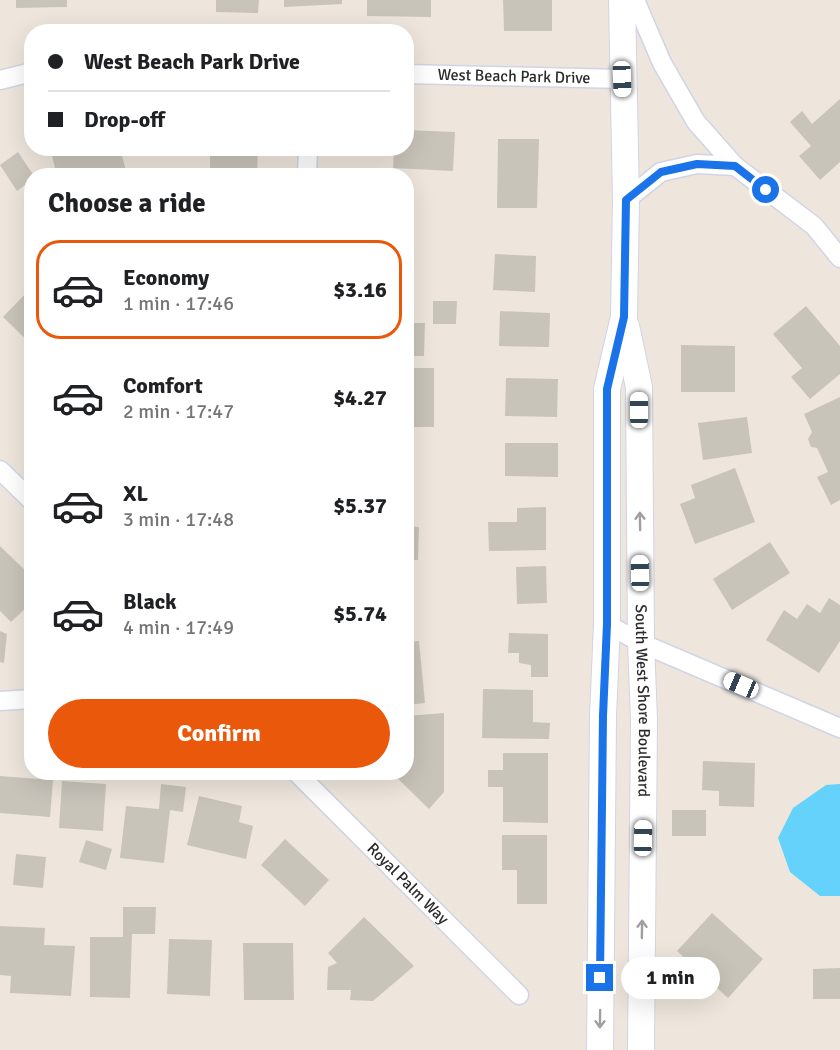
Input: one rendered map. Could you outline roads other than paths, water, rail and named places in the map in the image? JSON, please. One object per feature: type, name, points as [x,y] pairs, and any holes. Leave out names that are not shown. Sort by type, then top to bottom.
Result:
[{"type":"street","name":"South West Shore Boulevard","points":[[600,1050],[603,716],[607,624],[607,389],[624,317],[626,200],[622,0]]},
{"type":"street","points":[[634,0],[662,63],[696,122],[735,166],[814,226],[840,258]]},
{"type":"street","points":[[0,80],[24,74]]},
{"type":"street","name":"West Beach Park Drive","points":[[414,74],[622,79]]},
{"type":"street","points":[[626,200],[661,172],[697,164],[735,166]]},
{"type":"street","name":"South West Shore Boulevard","points":[[624,317],[639,387],[641,643],[644,720],[641,1050]]},
{"type":"street","points":[[0,470],[24,493]]},
{"type":"street","points":[[607,624],[641,643],[840,728]]},
{"type":"street","points":[[0,701],[24,700]]},
{"type":"street","name":"Royal Palm Way","points":[[304,780],[519,995]]},
{"type":"water","points":[[840,784],[840,896],[820,896],[790,872],[778,838],[793,808],[826,785]]}]
